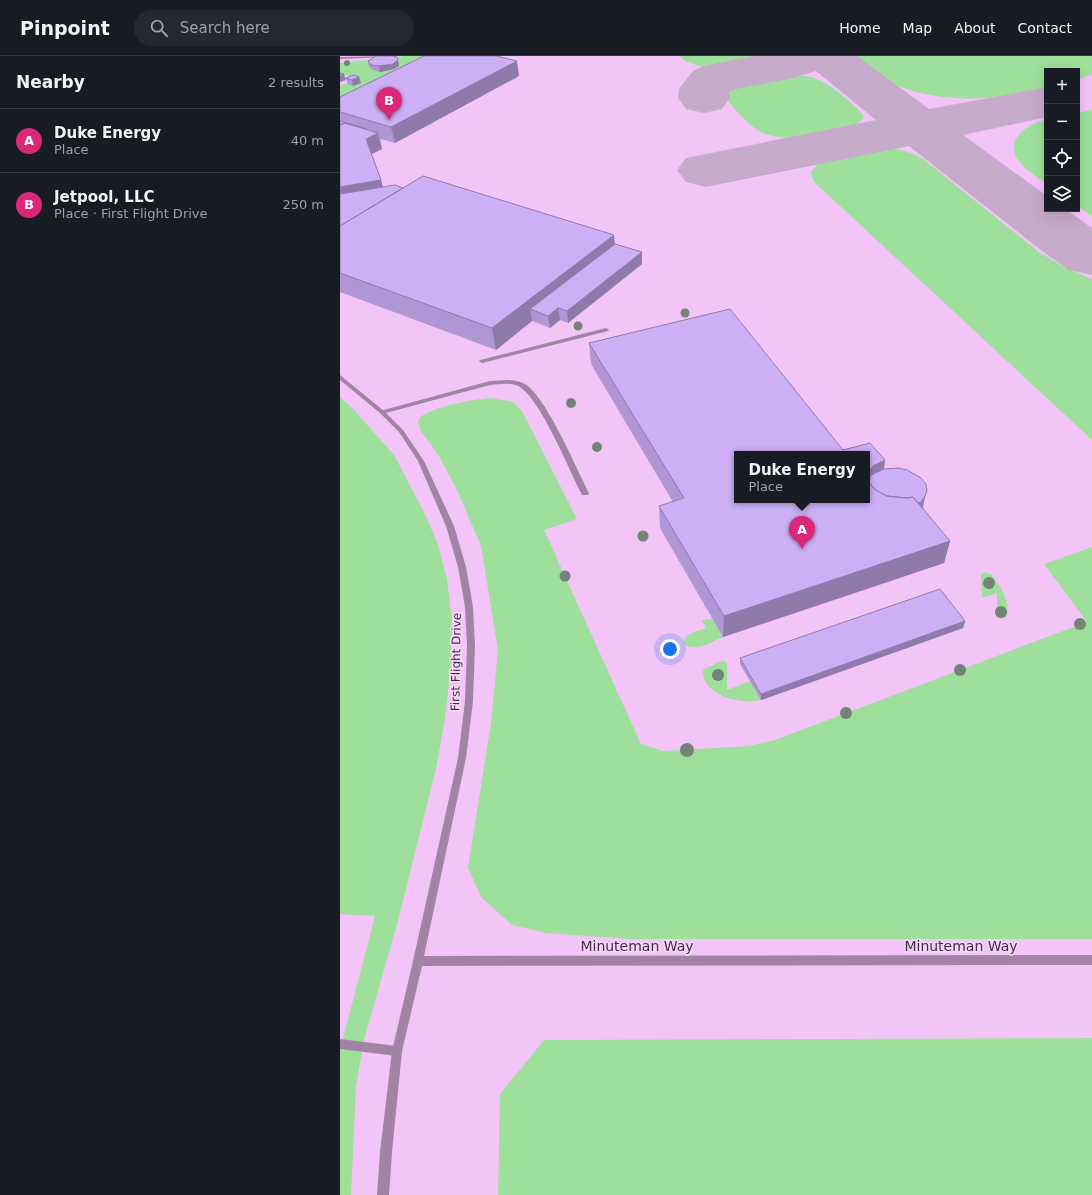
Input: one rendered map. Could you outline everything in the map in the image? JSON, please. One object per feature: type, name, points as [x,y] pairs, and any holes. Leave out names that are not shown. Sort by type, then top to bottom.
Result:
[{"type":"street","points":[[344,58],[386,56]]},
{"type":"street","points":[[482,361],[606,330]]},
{"type":"street","name":"First Flight Drive","points":[[340,377],[382,412],[401,431],[421,461],[447,518],[462,567],[469,607],[471,646],[470,701],[462,758],[418,961]]},
{"type":"street","points":[[382,412],[490,383],[508,382],[524,386],[538,402],[585,493]]},
{"type":"street","name":"Minuteman Way","points":[[418,961],[1092,960]]},
{"type":"street","points":[[383,1195],[397,1051],[418,961]]},
{"type":"street","points":[[340,1044],[397,1051]]},
{"type":"shaded area","points":[[340,56],[1092,56],[1092,1195],[340,1195]]},
{"type":"green space","points":[[404,56],[431,56],[340,103],[340,86],[357,78],[340,74],[340,63]]},
{"type":"green space","points":[[679,56],[772,56],[751,64],[725,68],[699,65],[688,62]]},
{"type":"green space","points":[[854,56],[1092,56],[1092,74],[1080,79],[1080,68],[1044,68],[1044,88],[993,97],[956,98],[930,95],[894,84]]},
{"type":"green space","points":[[783,75],[806,76],[821,81],[841,94],[864,116],[857,125],[846,131],[832,135],[801,139],[772,136],[761,132],[746,121],[735,110],[725,94],[730,89],[744,81]]},
{"type":"green space","points":[[1092,110],[1092,216],[1080,208],[1080,112]]},
{"type":"green space","points":[[1044,120],[1044,182],[1022,165],[1016,156],[1014,149],[1015,141],[1018,135],[1031,125]]},
{"type":"green space","points":[[873,148],[899,150],[911,153],[923,159],[1039,252],[1064,267],[1092,279],[1092,440],[814,182],[811,173],[816,166],[823,161],[839,154]]},
{"type":"green space","points":[[340,397],[354,410],[394,455],[425,514],[438,545],[447,579],[452,621],[451,665],[445,719],[436,769],[399,917],[364,1040],[356,1086],[351,1195],[340,1195],[340,1050],[375,916],[340,914]]},
{"type":"green space","points":[[491,398],[513,402],[522,411],[577,519],[544,530],[641,744],[663,751],[749,746],[775,740],[1087,622],[1044,564],[1092,547],[1092,939],[631,939],[546,933],[512,925],[482,898],[468,868],[491,723],[498,650],[481,546],[457,490],[439,456],[421,431],[418,423],[419,418],[433,410],[464,402]]},
{"type":"green space","points":[[984,572],[991,574],[1006,599],[1008,610],[1007,616],[1001,619],[997,615],[997,593],[982,598],[981,574]]},
{"type":"green space","points":[[713,619],[723,637],[699,647],[684,644],[684,641],[688,635],[706,628],[702,620]]},
{"type":"green space","points":[[721,661],[726,662],[727,664],[727,690],[750,681],[761,700],[734,700],[724,697],[709,686],[704,679],[703,670]]},
{"type":"green space","points":[[1092,1038],[1092,1195],[498,1195],[500,1094],[544,1040]]},
{"type":"building","points":[[376,56],[393,56],[397,57],[398,60],[393,64],[379,66],[371,65],[368,61]]},
{"type":"building","points":[[424,56],[496,56],[517,61],[391,127],[340,112],[340,97]]},
{"type":"building","points":[[354,75],[359,77],[352,80],[346,78]]},
{"type":"building","points":[[340,121],[367,129],[345,123],[340,125]]},
{"type":"building","points":[[345,123],[378,133],[366,139],[381,180],[340,187],[340,125]]},
{"type":"building","points":[[423,176],[614,235],[492,328],[340,273],[340,226]]},
{"type":"building","points":[[395,185],[403,188],[340,226],[340,194]]},
{"type":"building","points":[[615,244],[642,252],[567,311],[558,308],[548,316],[530,309]]},
{"type":"building","points":[[730,309],[843,450],[870,443],[885,460],[873,466],[870,470],[870,451],[734,451],[734,503],[870,503],[870,483],[874,489],[887,496],[907,498],[913,497],[950,541],[724,616],[659,506],[684,498],[589,343]]},
{"type":"building","points":[[898,468],[907,470],[921,478],[926,484],[927,490],[921,502],[918,503],[913,497],[907,498],[887,496],[874,489],[870,483],[871,475],[884,469]]},
{"type":"building","points":[[940,589],[965,621],[761,694],[740,658]]},
{"type":"taxiway","points":[[704,98],[704,89],[711,82],[721,77],[789,64],[808,56]]},
{"type":"taxiway","points":[[826,56],[919,127]]},
{"type":"taxiway","points":[[919,127],[1044,103]]},
{"type":"taxiway","points":[[706,170],[919,127]]},
{"type":"taxiway","points":[[919,127],[1064,238],[1092,256]]},
{"type":"place","name":"Jetpool, LLC","points":[[389,120]]},
{"type":"place","name":"Duke Energy","points":[[802,549]]}]
